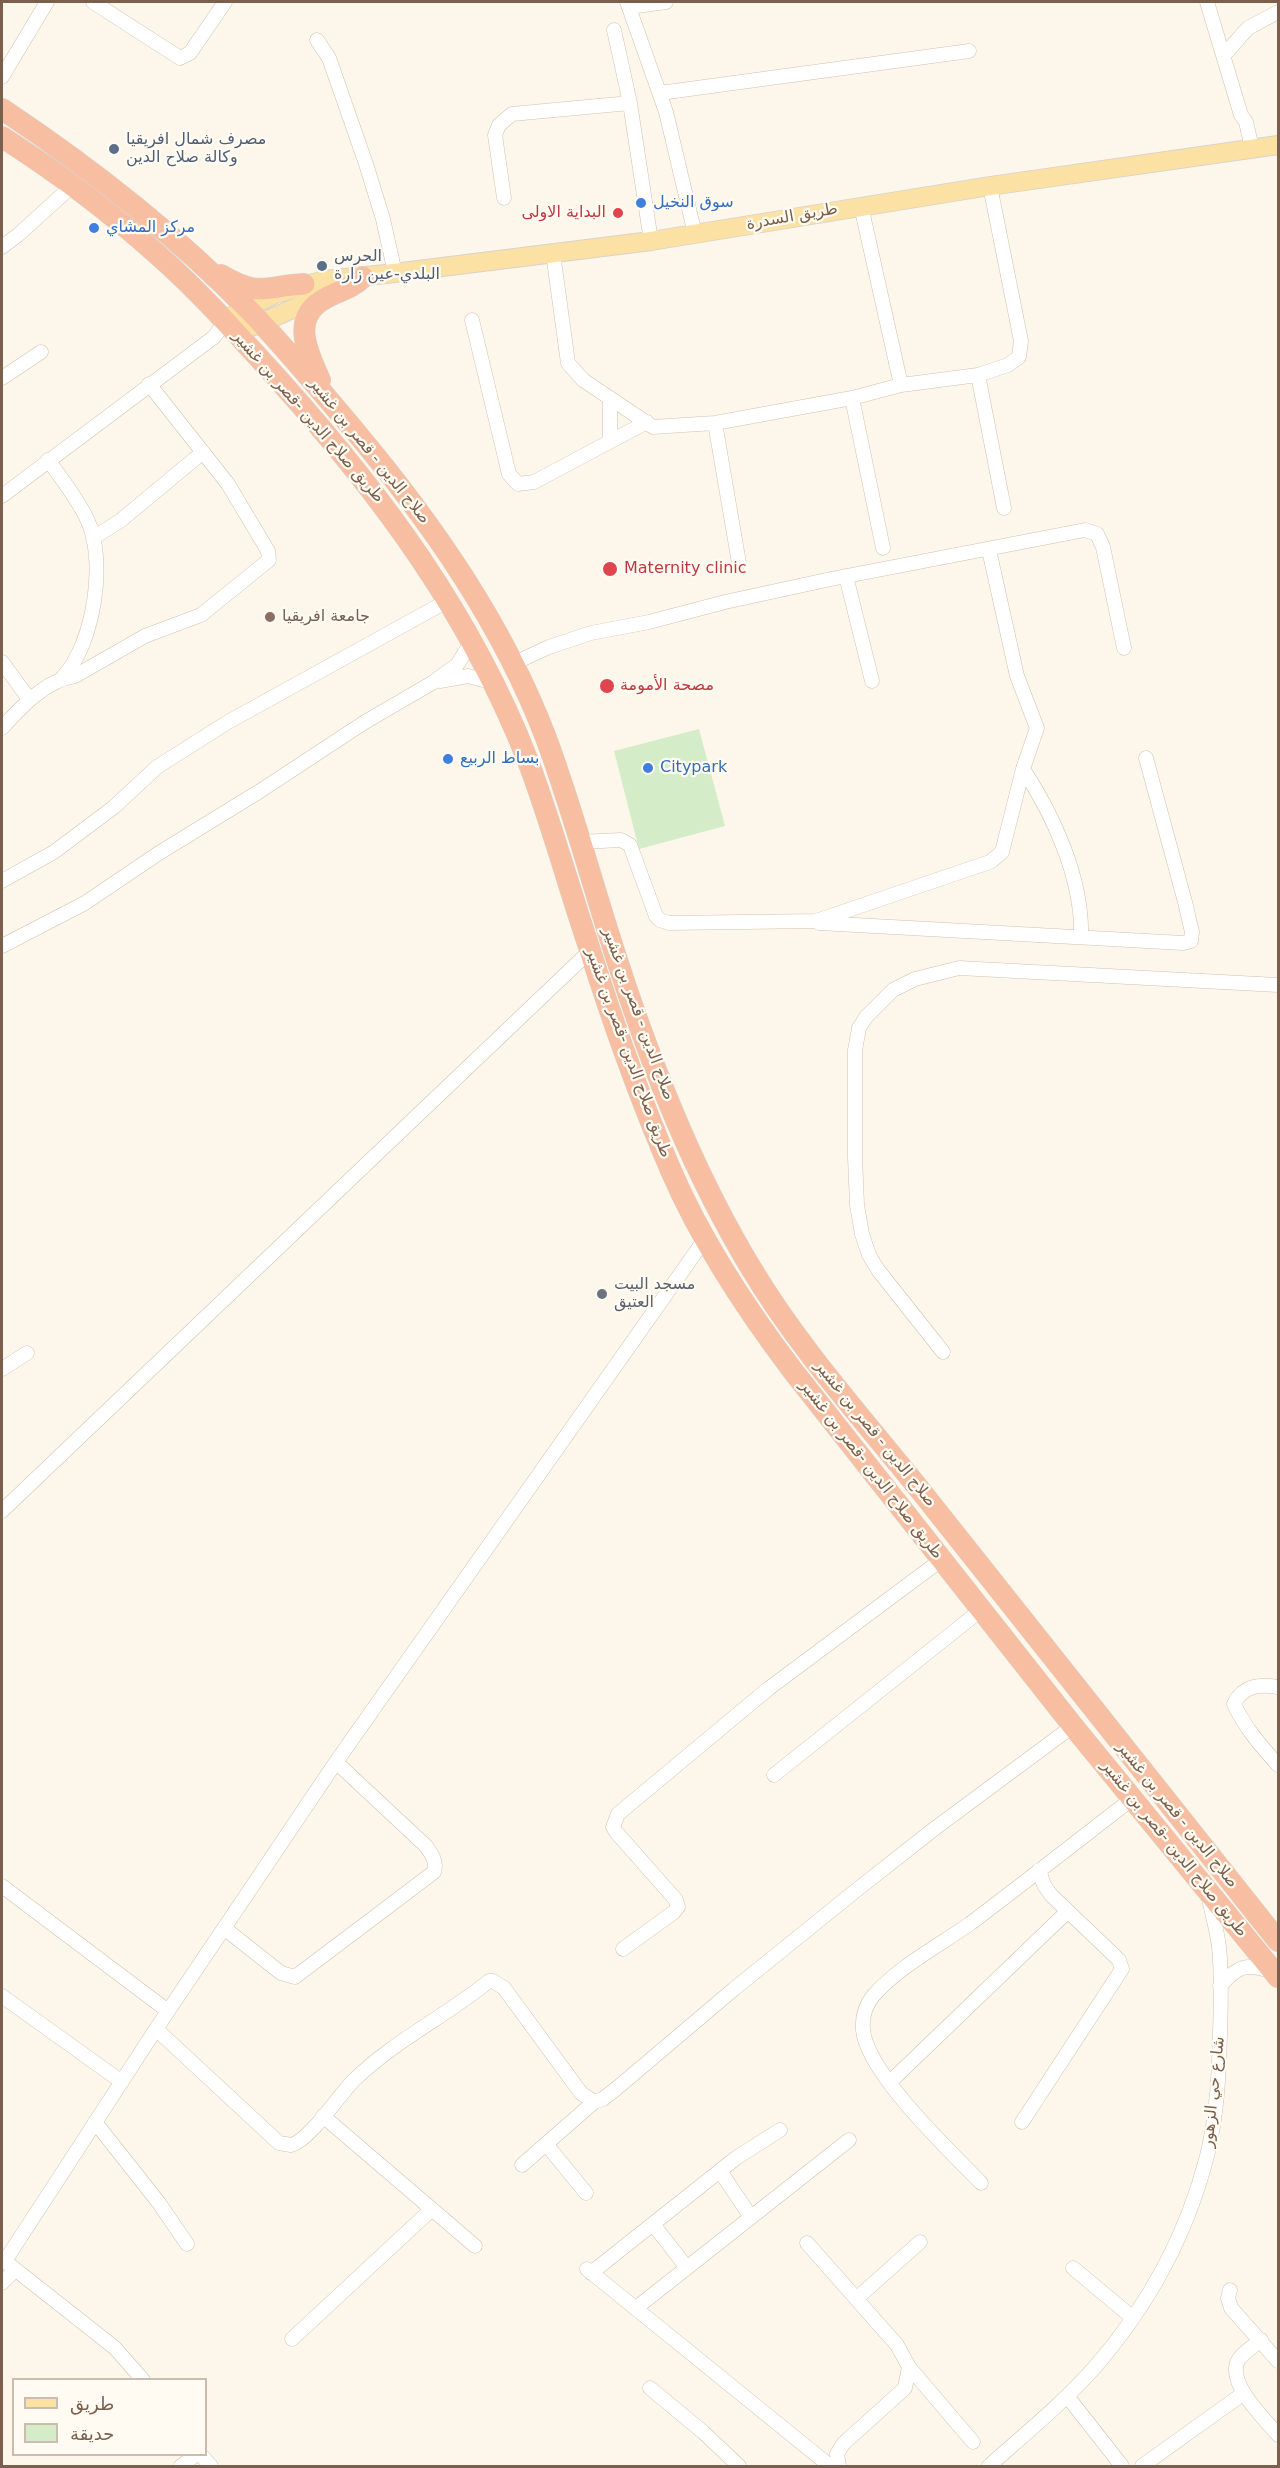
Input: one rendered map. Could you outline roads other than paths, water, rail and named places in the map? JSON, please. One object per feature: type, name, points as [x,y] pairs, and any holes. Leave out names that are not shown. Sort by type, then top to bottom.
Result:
[{"type":"highway","name":"صلاح الدين - قصر بن غشير","points":[[2,109],[107,186],[195,259],[246,307],[329,400],[425,519],[471,590],[512,664],[544,733],[620,971],[656,1068],[693,1160],[752,1269],[802,1342],[1278,1941]]},
{"type":"highway","name":"طريق صلاح الدين -قصر بن غشير","points":[[2,137],[72,186],[158,255],[361,475],[423,558],[472,641],[509,716],[540,794],[590,951],[658,1139],[705,1239],[767,1336],[941,1560],[1208,1893],[1277,1975]]},
{"type":"highway","points":[[195,259],[225,277],[252,289],[268,290],[304,284]]},
{"type":"highway","points":[[329,400],[306,349],[304,335],[306,321],[319,303],[352,286],[363,277]]},
{"type":"highway","points":[[926,1539],[946,1523]]},
{"type":"main road","name":"طريق السدرة","points":[[225,330],[246,307],[304,284],[651,241],[990,186],[1278,145]]},
{"type":"main road","points":[[225,330],[261,323],[363,277]]},
{"type":"street","points":[[2,77],[47,2]]},
{"type":"street","points":[[93,2],[180,58],[190,54],[225,2]]},
{"type":"street","points":[[666,2],[628,4],[660,93],[695,234]]},
{"type":"street","points":[[1208,2],[1252,148]]},
{"type":"street","points":[[1224,54],[1248,28],[1278,12]]},
{"type":"street","points":[[614,30],[630,103],[651,241]]},
{"type":"street","points":[[317,40],[329,58],[359,144],[383,219],[395,273]]},
{"type":"street","points":[[660,93],[969,51]]},
{"type":"street","points":[[504,198],[495,135],[505,118],[512,114],[630,103]]},
{"type":"street","points":[[2,247],[72,186]]},
{"type":"street","points":[[553,253],[568,363],[583,380],[653,427],[716,423],[852,398],[901,385],[978,375],[1008,365],[1019,357],[1021,340],[990,186]]},
{"type":"street","points":[[861,206],[901,385]]},
{"type":"street","points":[[472,320],[509,474],[518,484],[534,482],[647,422]]},
{"type":"street","points":[[2,496],[149,384],[225,330]]},
{"type":"street","points":[[2,378],[41,352]]},
{"type":"street","points":[[978,375],[1004,508]]},
{"type":"street","points":[[62,678],[75,676],[145,636],[201,615],[269,560],[268,551],[228,484],[149,384]]},
{"type":"street","points":[[852,398],[883,548]]},
{"type":"street","points":[[610,399],[610,441]]},
{"type":"street","points":[[716,423],[739,563]]},
{"type":"street","points":[[93,538],[120,521],[203,452]]},
{"type":"street","points":[[2,728],[29,699],[62,678],[74,663],[90,622],[94,596],[93,538],[82,511],[48,460]]},
{"type":"street","points":[[512,664],[577,637],[846,576],[1085,530],[1097,534],[1103,547],[1124,648]]},
{"type":"street","points":[[808,922],[972,868],[996,858],[1002,852],[1023,769],[1037,728],[1017,676],[989,550]]},
{"type":"street","points":[[846,576],[872,681]]},
{"type":"street","points":[[2,881],[54,852],[114,807],[157,767],[218,728],[449,600]]},
{"type":"street","points":[[2,946],[85,903],[159,853],[260,791],[365,722],[432,683],[457,665],[472,641]]},
{"type":"street","points":[[2,662],[29,699]]},
{"type":"street","points":[[432,683],[468,676],[491,682]]},
{"type":"street","points":[[580,842],[621,840],[630,845],[657,916],[660,920],[669,923],[808,922],[1183,943],[1192,939],[1185,902],[1146,758]]},
{"type":"street","points":[[1023,769],[1045,804],[1077,889],[1081,908],[1081,937]]},
{"type":"street","points":[[2,1511],[590,951]]},
{"type":"street","points":[[943,1352],[878,1270],[869,1255],[862,1234],[857,1205],[855,1050],[860,1028],[866,1017],[884,997],[902,984],[929,974],[959,968],[1278,985]]},
{"type":"street","points":[[2,2283],[7,2263],[95,2122],[224,1928],[336,1762],[705,1239]]},
{"type":"street","points":[[2,1369],[27,1353]]},
{"type":"street","points":[[623,1949],[678,1907],[676,1900],[616,1832],[613,1827],[618,1814],[768,1689],[941,1560]]},
{"type":"street","points":[[774,1775],[981,1611]]},
{"type":"street","points":[[1278,1687],[1262,1684],[1249,1689],[1242,1693],[1234,1704],[1240,1718],[1278,1765]]},
{"type":"street","points":[[522,2165],[594,2102],[603,2100],[734,1989],[925,1836],[1073,1726]]},
{"type":"street","points":[[224,1928],[281,1973],[296,1977],[434,1872],[436,1865],[434,1857],[426,1846],[336,1762]]},
{"type":"street","points":[[981,2183],[933,2133],[890,2082],[873,2057],[865,2038],[864,2015],[869,2002],[874,1995],[910,1965],[970,1923],[1133,1798]]},
{"type":"street","points":[[1022,2122],[1122,1970],[1119,1959],[1044,1885],[1040,1870]]},
{"type":"street","points":[[2,1886],[168,2012]]},
{"type":"street","name":"شارع حي الزهور","points":[[989,2466],[1067,2396],[1093,2369],[1153,2288],[1177,2241],[1207,2156],[1214,2118],[1219,2063],[1219,1946],[1208,1893]]},
{"type":"street","points":[[890,2082],[1068,1911]]},
{"type":"street","points":[[1220,1986],[1234,1972],[1247,1966],[1257,1966],[1277,1975]]},
{"type":"street","points":[[156,2029],[279,2143],[291,2145],[296,2144],[355,2079],[394,2048],[494,1980],[504,1988],[581,2093],[594,2102]]},
{"type":"street","points":[[2,1996],[122,2082]]},
{"type":"street","points":[[323,2116],[475,2246]]},
{"type":"street","points":[[95,2122],[159,2203],[187,2244]]},
{"type":"street","points":[[780,2130],[720,2171],[589,2271],[830,2466]]},
{"type":"street","points":[[636,2308],[849,2140]]},
{"type":"street","points":[[546,2144],[586,2193]]},
{"type":"street","points":[[720,2171],[751,2217]]},
{"type":"street","points":[[292,2339],[432,2209]]},
{"type":"street","points":[[653,2224],[687,2268]]},
{"type":"street","points":[[856,2299],[920,2242]]},
{"type":"street","points":[[807,2243],[902,2352],[909,2367],[973,2442]]},
{"type":"street","points":[[7,2263],[115,2349],[142,2378]]},
{"type":"street","points":[[1073,2268],[1133,2318]]},
{"type":"street","points":[[1230,2290],[1228,2298],[1232,2308],[1278,2361]]},
{"type":"street","points":[[1261,2340],[1236,2364],[1238,2382],[1244,2393],[1278,2435]]},
{"type":"street","points":[[838,2466],[837,2454],[843,2444],[904,2388],[909,2367]]},
{"type":"street","points":[[650,2388],[703,2432],[739,2466]]},
{"type":"street","points":[[1142,2466],[1244,2393]]},
{"type":"street","points":[[1067,2396],[1122,2466]]},
{"type":"street","points":[[181,2466],[196,2456]]},
{"type":"place","name":"مصرف شمال افريقيا وكالة صلاح الدين","points":[[114,149]]},
{"type":"place","name":"سوق النخيل","points":[[641,203]]},
{"type":"place","name":"البداية الاولى","points":[[618,213]]},
{"type":"place","name":"مركز المشاي","points":[[94,228]]},
{"type":"place","name":"الحرس البلدي-عين زارة","points":[[322,266]]},
{"type":"place","name":"Maternity clinic","points":[[610,569]]},
{"type":"place","name":"جامعة افريقيا","points":[[270,617]]},
{"type":"place","name":"مصحة الأمومة","points":[[607,686]]},
{"type":"place","name":"بساط الربيع","points":[[448,759]]},
{"type":"place","name":"Citypark","points":[[648,768]]},
{"type":"place","name":"مسجد البيت العتيق","points":[[602,1294]]}]
